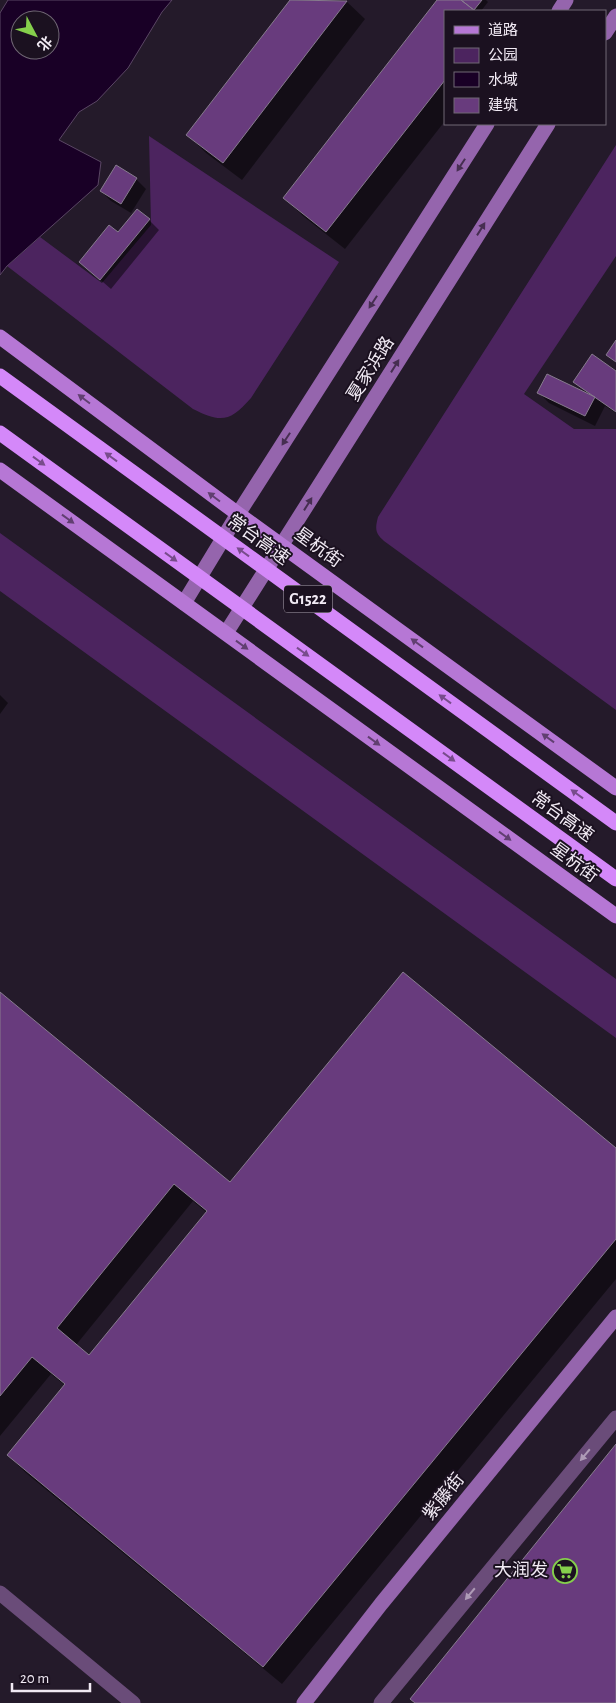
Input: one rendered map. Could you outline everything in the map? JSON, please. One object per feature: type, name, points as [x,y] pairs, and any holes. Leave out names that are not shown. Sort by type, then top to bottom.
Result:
[{"type":"highway","name":"常台高速","points":[[0,376],[616,823]]},
{"type":"highway","name":"常台高速","points":[[0,433],[616,879]]},
{"type":"main road","points":[[606,31],[616,16]]},
{"type":"main road","name":"夏家浜路","points":[[184,603],[238,514],[486,125]]},
{"type":"main road","name":"夏家浜路","points":[[226,633],[547,125]]},
{"type":"main road","name":"星杭街","points":[[0,337],[238,514],[616,788]]},
{"type":"main road","name":"星杭街","points":[[0,470],[616,916]]},
{"type":"main road","name":"紫藤街","points":[[304,1703],[381,1604],[616,1317]]},
{"type":"lane","points":[[381,1703],[616,1418]]},
{"type":"lane","points":[[0,1594],[133,1703]]},
{"type":"green space","points":[[149,136],[339,262],[251,398],[237,412],[225,418],[211,417],[193,409],[7,266],[40,237],[102,283],[151,225]]},
{"type":"green space","points":[[616,145],[616,256],[524,394],[574,429],[616,429],[616,710],[384,541],[377,533],[376,528],[378,517]]},
{"type":"green space","points":[[0,533],[616,979],[616,1038],[0,591]]},
{"type":"water","points":[[8,0],[172,0],[162,12],[128,68],[97,101],[79,112],[59,140],[101,162],[98,185],[7,266],[0,275],[0,13]]},
{"type":"building","points":[[290,0],[347,1],[223,163],[186,135]]},
{"type":"building","points":[[437,0],[461,0],[474,10],[444,10],[444,81],[326,232],[283,198]]},
{"type":"building","points":[[461,0],[482,0],[474,10]]},
{"type":"building","points":[[116,165],[137,178],[121,204],[100,191]]},
{"type":"building","points":[[137,209],[150,219],[100,280],[79,262],[109,225],[118,232]]},
{"type":"building","points":[[616,340],[616,362],[606,355]]},
{"type":"building","points":[[592,354],[616,371],[616,412],[573,382]]},
{"type":"building","points":[[547,374],[595,397],[585,416],[537,393]]},
{"type":"building","points":[[403,972],[616,1148],[616,1239],[263,1667],[7,1455],[65,1384],[32,1357],[0,1396],[0,992],[230,1182]],"holes":[[[174,1184],[207,1211],[89,1355],[57,1328]]]},
{"type":"building","name":"大润发","points":[[616,1444],[616,1703],[415,1703],[410,1699]]},
{"type":"place","name":"大润发","points":[[565,1571]]}]
